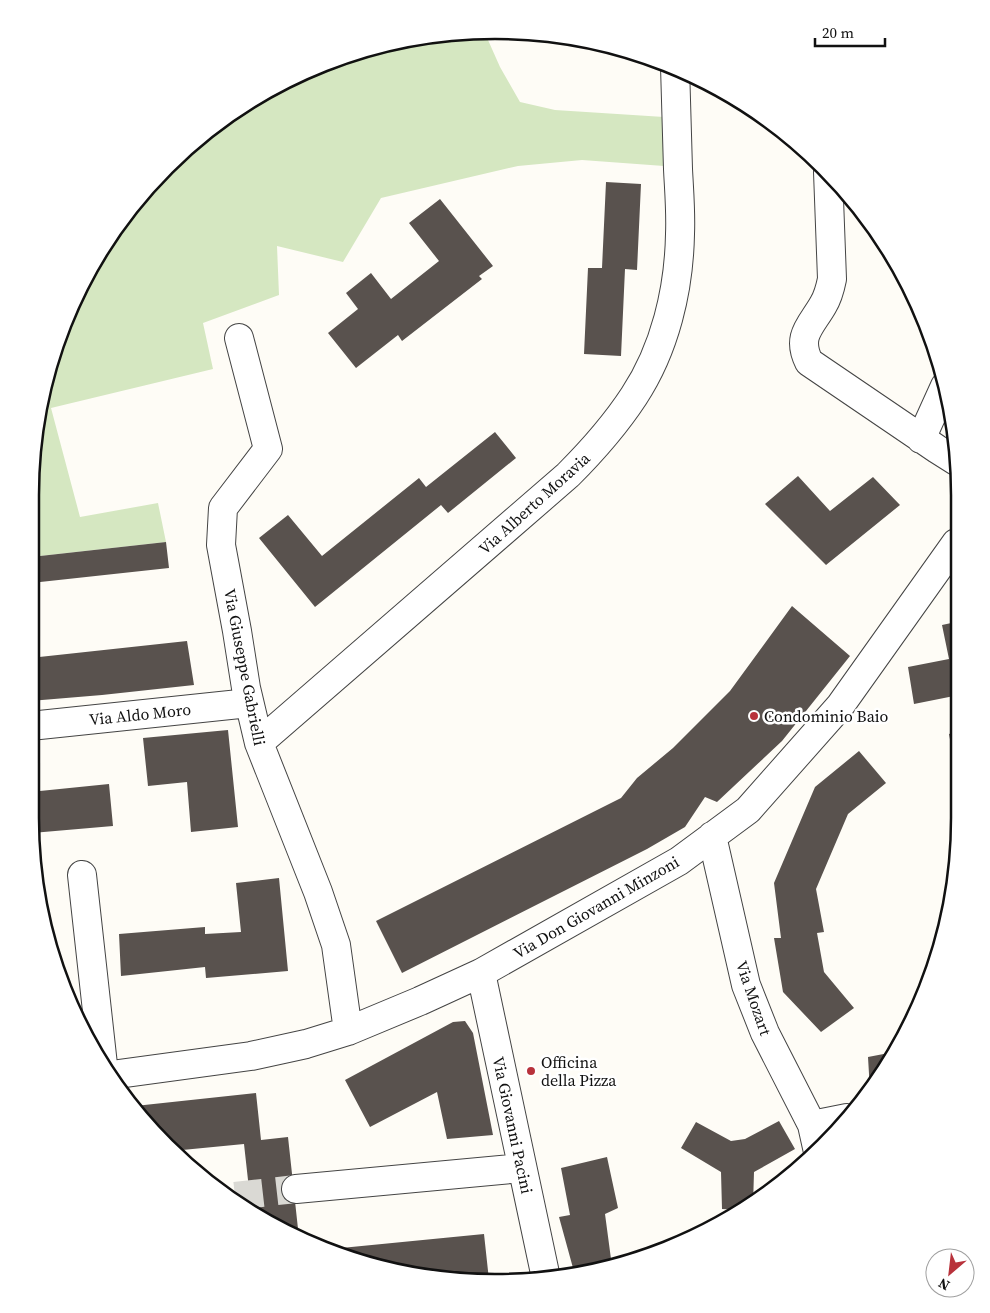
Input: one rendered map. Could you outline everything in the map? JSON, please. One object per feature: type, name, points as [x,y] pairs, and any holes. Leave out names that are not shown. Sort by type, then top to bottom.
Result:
[{"type":"street","name":"Via Alberto Moravia","points":[[259,743],[568,475],[592,450],[634,396],[664,334],[673,300],[678,266],[680,233],[675,76]]},
{"type":"street","points":[[828,183],[832,279],[824,304],[809,327],[804,341],[804,352],[809,362],[938,449],[950,467]]},
{"type":"street","name":"Via Giuseppe Gabrielli","points":[[239,338],[268,449],[223,508],[220,545],[237,630],[246,688],[259,743],[318,892],[336,945],[348,1031]]},
{"type":"street","points":[[938,449],[942,409]]},
{"type":"street","name":"Via Don Giovanni Minzoni","points":[[118,1074],[251,1056],[306,1044],[348,1031],[420,1002],[481,973],[679,861],[748,810],[840,706],[951,550]]},
{"type":"street","name":"Via Aldo Moro","points":[[39,725],[249,703]]},
{"type":"street","name":"Via Mozart","points":[[712,836],[746,985],[765,1033],[812,1125],[816,1143]]},
{"type":"street","points":[[82,875],[101,1048]]},
{"type":"street","name":"Via Giovanni Pacini","points":[[481,973],[544,1271]]},
{"type":"street","points":[[812,1125],[837,1120]]},
{"type":"street","points":[[296,1189],[522,1168]]},
{"type":"green space","points":[[488,39],[500,67],[520,102],[555,110],[664,117],[664,166],[582,160],[518,166],[381,198],[343,262],[277,246],[279,295],[203,323],[213,369],[51,408],[80,517],[158,503],[166,542],[39,556],[40,465],[43,435],[54,377],[73,320],[86,293],[100,267],[133,217],[172,172],[194,152],[217,133],[267,100],[320,73],[377,54],[435,43],[465,40]]},
{"type":"building","points":[[606,182],[641,184],[637,270],[625,269],[621,356],[584,354],[588,268],[602,268]]},
{"type":"building","points":[[440,199],[493,266],[479,276],[482,279],[402,341],[398,335],[356,368],[328,333],[358,309],[346,293],[371,273],[391,299],[439,261],[409,223]]},
{"type":"building","points":[[495,432],[516,458],[448,513],[441,505],[315,607],[259,538],[288,515],[322,556],[419,478],[426,487]]},
{"type":"building","points":[[798,476],[830,511],[873,477],[900,505],[826,565],[765,504]]},
{"type":"building","points":[[166,542],[169,568],[39,582],[39,556]]},
{"type":"building","points":[[792,606],[850,656],[782,741],[717,802],[705,797],[685,827],[647,849],[402,973],[376,921],[621,798],[637,778],[673,748],[730,691]]},
{"type":"building","points":[[951,623],[951,697],[914,704],[908,667],[949,659],[942,625]]},
{"type":"building","points":[[187,641],[194,685],[39,700],[39,657]]},
{"type":"building","points":[[228,730],[238,827],[191,832],[187,782],[148,786],[143,738]]},
{"type":"building","points":[[859,751],[886,783],[848,814],[816,889],[824,932],[817,933],[824,972],[854,1008],[821,1032],[783,992],[774,938],[781,938],[774,883],[815,787]]},
{"type":"building","points":[[109,784],[113,826],[39,832],[39,791]]},
{"type":"building","points":[[279,878],[288,971],[206,978],[205,967],[121,976],[119,934],[205,927],[205,934],[241,932],[236,883]]},
{"type":"building","points":[[465,1021],[473,1033],[493,1135],[447,1139],[437,1092],[370,1127],[345,1080],[453,1022]]},
{"type":"building","points":[[885,1054],[869,1078],[868,1057]]},
{"type":"building","points":[[256,1093],[261,1140],[288,1137],[298,1229],[250,1202],[244,1144],[182,1150],[141,1105]]},
{"type":"building","points":[[779,1121],[795,1149],[754,1172],[753,1193],[729,1209],[722,1209],[721,1172],[681,1148],[696,1122],[731,1141],[745,1139]]},
{"type":"building","points":[[607,1157],[618,1208],[605,1214],[611,1259],[573,1267],[559,1217],[570,1215],[561,1168]]},
{"type":"building","points":[[484,1234],[488,1274],[435,1270],[406,1265],[377,1259],[342,1248]]},
{"type":"tunnel","points":[[240,1195],[296,1189]]},
{"type":"place","name":"Condominio Baio","points":[[754,716]]},
{"type":"place","name":"Officina della Pizza","points":[[531,1071]]}]
